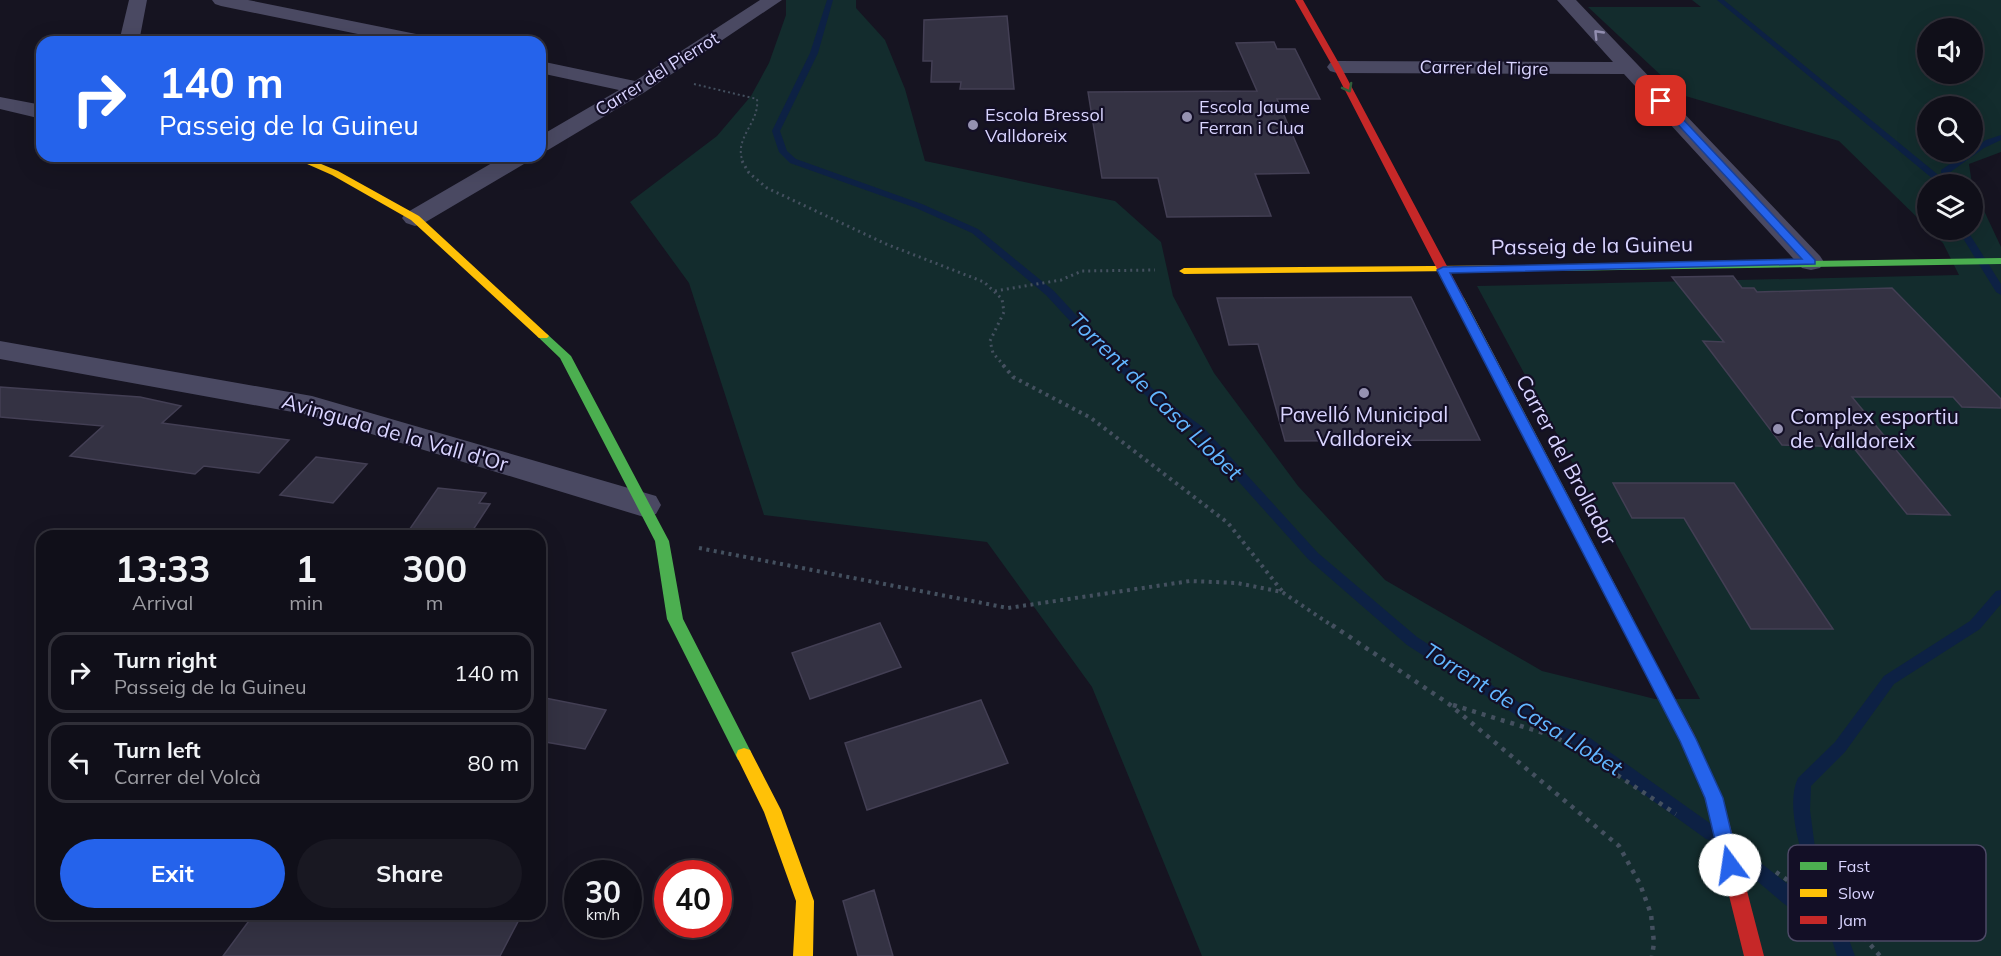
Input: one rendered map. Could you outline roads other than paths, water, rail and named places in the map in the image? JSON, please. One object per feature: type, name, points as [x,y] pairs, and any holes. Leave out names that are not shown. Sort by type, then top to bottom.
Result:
[{"type":"street","points":[[130,36],[138,0]]},
{"type":"street","points":[[221,0],[397,36]]},
{"type":"street","name":"Carrer del Pierrot","points":[[546,142],[638,88],[773,0]]},
{"type":"street","name":"Carrer del Brollador","points":[[1299,0],[1337,67],[1688,739],[1714,798],[1754,956]]},
{"type":"street","points":[[1566,0],[1811,262]]},
{"type":"street","name":"Carrer del Tigre","points":[[1337,67],[1631,68]]},
{"type":"street","points":[[546,68],[638,88]]},
{"type":"street","points":[[0,103],[36,111]]},
{"type":"street","points":[[308,162],[335,173],[415,218],[565,356],[662,541],[675,619],[772,810],[805,901],[803,956]]},
{"type":"street","points":[[415,218],[511,162]]},
{"type":"street","name":"Passeig de la Guineu","points":[[1184,271],[1443,270],[1811,262],[1999,261]]},
{"type":"street","name":"Avinguda de la Vall d'Or","points":[[0,350],[312,406],[644,505]]},
{"type":"waterway","name":"Torrent de Casa Llobet","points":[[830,0],[814,53],[776,131],[783,152],[793,161],[919,206],[975,231],[1050,293],[1097,344],[1160,402],[1200,431],[1313,556],[1412,641],[1538,722],[1585,743],[1712,834]]},
{"type":"waterway","points":[[1720,0],[1932,174]]},
{"type":"waterway","points":[[1945,174],[1944,172],[1981,146],[2001,137]]},
{"type":"waterway","points":[[1968,240],[2001,292]]},
{"type":"waterway","points":[[1807,845],[1802,810],[1803,783],[1840,747],[1889,680],[1975,625],[2001,595]]},
{"type":"waterway","name":"Torrent de Casa Llobet","points":[[1742,858],[1788,896]]},
{"type":"waterway","points":[[1841,941],[1846,956]]},
{"type":"place","name":"Escola Jaume Ferran i Clua","points":[[1187,117]]},
{"type":"place","name":"Escola Bressol Valldoreix","points":[[973,125]]},
{"type":"place","name":"Pavelló Municipal Valldoreix","points":[[1364,393]]},
{"type":"place","name":"Complex esportiu de Valldoreix","points":[[1778,429]]}]
